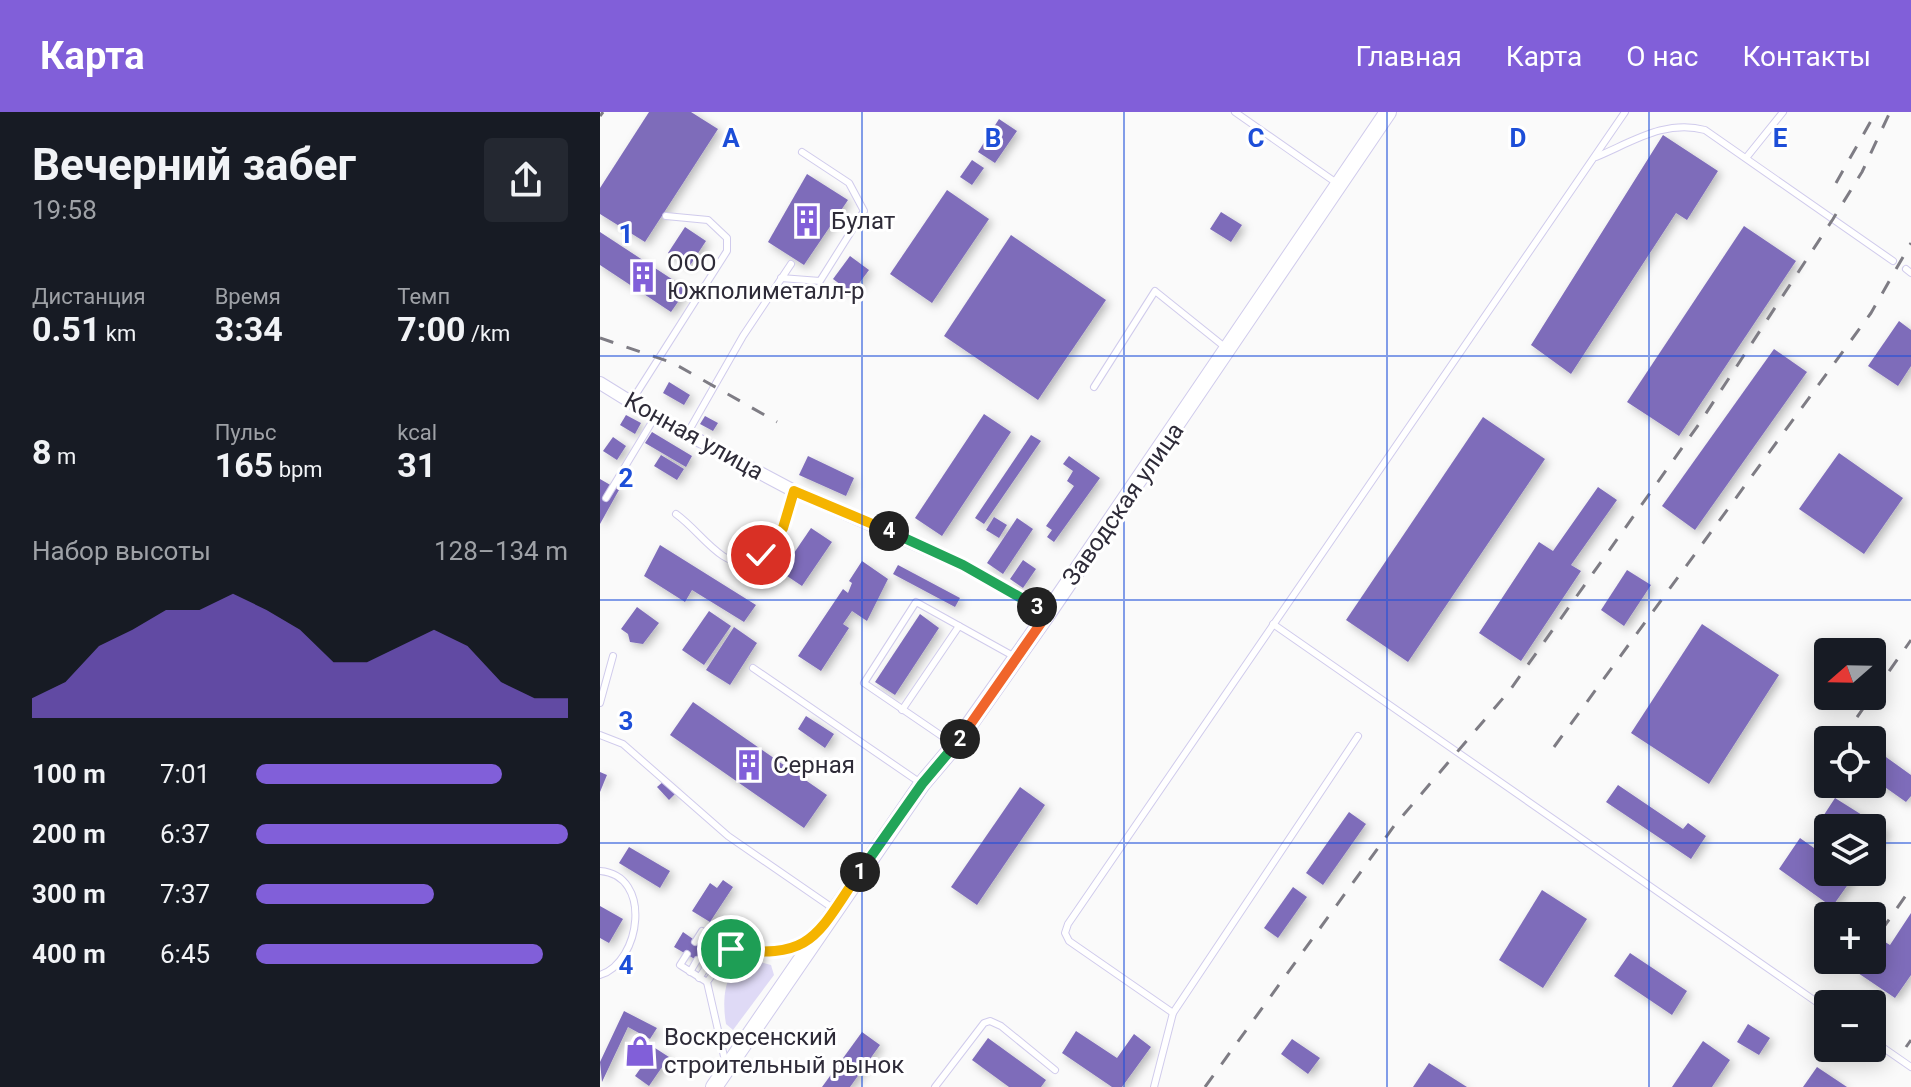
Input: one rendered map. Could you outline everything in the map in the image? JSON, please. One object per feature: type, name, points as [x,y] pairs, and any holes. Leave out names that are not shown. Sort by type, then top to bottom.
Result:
[{"type":"street","name":"Заводская улица","points":[[714,1087],[922,784],[955,745],[1017,658],[1388,112]]},
{"type":"street","name":"Конная улица","points":[[600,383],[655,417],[794,491],[963,565],[1048,613]]},
{"type":"lane","points":[[1235,112],[1338,184]]},
{"type":"lane","points":[[1173,1013],[1069,941],[1065,933],[1068,924],[1625,112]]},
{"type":"lane","points":[[1746,158],[1783,112]]},
{"type":"lane","points":[[1596,157],[1667,126],[1687,125],[1705,130],[1893,261]]},
{"type":"lane","points":[[781,278],[820,281],[864,211],[849,183],[802,152]]},
{"type":"lane","points":[[631,402],[727,251],[727,238],[708,220],[666,216]]},
{"type":"lane","points":[[687,434],[743,336],[791,264]]},
{"type":"lane","points":[[1094,387],[1155,291],[1229,350]]},
{"type":"lane","points":[[606,498],[655,417]]},
{"type":"lane","points":[[676,514],[726,558],[748,561],[770,548],[783,528],[794,491]]},
{"type":"lane","points":[[955,745],[864,683],[916,602],[1017,658]]},
{"type":"lane","points":[[1273,624],[1814,1000]]},
{"type":"lane","points":[[902,710],[959,626]]},
{"type":"lane","points":[[600,703],[613,656]]},
{"type":"lane","points":[[753,668],[922,784]]},
{"type":"lane","points":[[600,735],[623,744],[728,836],[834,909]]},
{"type":"lane","points":[[1154,1087],[1173,1013],[1358,736]]},
{"type":"lane","points":[[600,871],[617,875],[627,884],[635,899],[629,948],[619,961],[600,975]]},
{"type":"lane","points":[[695,942],[702,931],[731,949],[771,954],[814,938]]},
{"type":"lane","points":[[704,948],[712,937]]},
{"type":"lane","points":[[714,954],[721,943]]},
{"type":"lane","points":[[727,1067],[707,982],[731,949]]},
{"type":"lane","points":[[687,954],[680,965],[707,982]]},
{"type":"lane","points":[[690,972],[697,960]]},
{"type":"lane","points":[[699,978],[707,966]]},
{"type":"lane","points":[[935,1087],[984,1023],[990,1021],[1001,1026],[1055,1070]]},
{"type":"lane","points":[[1886,1050],[1911,1067]]},
{"type":"shaded area","points":[[750,959],[771,965],[774,975],[733,1030],[726,1024],[726,986],[734,970]]},
{"type":"building","points":[[649,112],[691,112],[718,129],[645,242],[600,214],[600,188]]},
{"type":"building","points":[[999,119],[1017,131],[995,163],[978,152]]},
{"type":"building","points":[[1663,135],[1718,171],[1687,220],[1676,213],[1571,374],[1531,345]]},
{"type":"building","points":[[972,160],[984,168],[972,185],[960,177]]},
{"type":"building","name":"Булат","points":[[807,174],[848,200],[804,265],[768,242]]},
{"type":"building","points":[[947,190],[989,219],[932,303],[890,274]]},
{"type":"building","points":[[1221,212],[1242,225],[1231,242],[1210,229]]},
{"type":"building","points":[[1744,226],[1796,261],[1679,436],[1627,402]]},
{"type":"building","points":[[685,227],[706,241],[689,267],[668,253]]},
{"type":"building","name":"ООО Южполиметалл-р","points":[[600,232],[687,289],[671,312],[600,265]]},
{"type":"building","points":[[1011,235],[1106,300],[1038,400],[944,336]]},
{"type":"building","points":[[850,256],[869,270],[852,293],[833,279]]},
{"type":"building","points":[[1899,321],[1911,330],[1911,366],[1898,386],[1868,366]]},
{"type":"building","points":[[1774,349],[1807,372],[1695,530],[1662,506]]},
{"type":"building","points":[[669,382],[690,395],[684,405],[663,393]]},
{"type":"building","points":[[984,414],[1011,432],[942,536],[915,518]]},
{"type":"building","points":[[626,415],[641,423],[635,434],[620,425]]},
{"type":"building","points":[[705,416],[718,423],[713,431],[700,424]]},
{"type":"building","points":[[1483,417],[1545,459],[1408,662],[1346,620]]},
{"type":"building","points":[[652,432],[692,456],[686,467],[645,443]]},
{"type":"building","points":[[1031,435],[1041,441],[984,524],[975,518]]},
{"type":"building","points":[[613,437],[626,446],[617,460],[603,451]]},
{"type":"building","points":[[1839,453],[1903,498],[1864,554],[1799,509]]},
{"type":"building","points":[[661,455],[684,469],[677,480],[654,466]]},
{"type":"building","points":[[808,456],[854,478],[846,496],[799,475]]},
{"type":"building","points":[[1069,456],[1100,478],[1054,542],[1047,537],[1052,530],[1046,526],[1074,486],[1067,481],[1073,471],[1063,464]]},
{"type":"building","points":[[600,479],[619,490],[600,524]]},
{"type":"building","points":[[1598,487],[1617,500],[1571,565],[1581,571],[1521,661],[1479,633],[1539,542],[1553,551]]},
{"type":"building","points":[[994,517],[1007,525],[999,538],[986,530]]},
{"type":"building","points":[[1017,518],[1033,529],[1003,574],[987,563]]},
{"type":"building","points":[[811,528],[832,542],[802,586],[781,572]]},
{"type":"building","points":[[660,545],[756,605],[744,622],[692,590],[685,602],[644,576]]},
{"type":"building","points":[[1023,560],[1036,569],[1023,588],[1010,579]]},
{"type":"building","points":[[862,561],[888,579],[867,621],[852,611],[843,624],[849,628],[821,671],[798,656],[843,589],[848,593],[852,583],[849,581]]},
{"type":"building","points":[[898,565],[960,598],[955,607],[893,574]]},
{"type":"building","points":[[1627,570],[1651,585],[1624,626],[1601,610]]},
{"type":"building","points":[[637,607],[659,623],[643,644],[630,642],[628,634],[621,629]]},
{"type":"building","points":[[709,611],[731,626],[704,665],[682,650]]},
{"type":"building","points":[[920,614],[939,628],[895,695],[875,682]]},
{"type":"building","points":[[1702,624],[1779,675],[1709,784],[1631,733]]},
{"type":"building","points":[[734,627],[757,643],[730,685],[706,670]]},
{"type":"building","name":"Серная","points":[[693,702],[827,795],[804,828],[670,735]]},
{"type":"building","points":[[806,716],[834,734],[825,748],[798,729]]},
{"type":"building","points":[[1886,757],[1911,775],[1911,796],[1906,802],[1886,788]]},
{"type":"building","points":[[600,772],[607,775],[600,792]]},
{"type":"building","points":[[664,781],[675,794],[669,800],[657,787]]},
{"type":"building","points":[[1618,785],[1683,829],[1688,823],[1706,836],[1691,859],[1606,802]]},
{"type":"building","points":[[1020,787],[1045,805],[977,905],[951,887]]},
{"type":"building","points":[[1835,798],[1860,814],[1825,814]]},
{"type":"building","points":[[1349,812],[1366,824],[1323,885],[1306,873]]},
{"type":"building","points":[[1800,838],[1814,848],[1814,886],[1847,886],[1836,902],[1825,902],[1779,869]]},
{"type":"building","points":[[629,847],[670,871],[660,888],[619,863]]},
{"type":"building","points":[[723,880],[733,887],[710,922],[692,911],[710,883],[717,888]]},
{"type":"building","points":[[1293,887],[1307,897],[1278,938],[1264,928]]},
{"type":"building","points":[[1542,890],[1587,919],[1543,988],[1499,960]]},
{"type":"building","points":[[600,906],[623,919],[609,943],[600,938]]},
{"type":"building","points":[[1911,913],[1911,975],[1895,998],[1859,974],[1886,974],[1886,943],[1890,945]]},
{"type":"building","points":[[683,932],[719,957],[712,969],[674,947]]},
{"type":"building","points":[[1630,953],[1687,991],[1672,1015],[1614,976]]},
{"type":"building","points":[[624,1011],[657,1028],[650,1039],[628,1027],[602,1082],[600,1062]]},
{"type":"building","points":[[1748,1024],[1770,1038],[1759,1055],[1737,1042]]},
{"type":"building","points":[[1076,1031],[1117,1058],[1134,1034],[1151,1047],[1122,1087],[1112,1087],[1062,1053]]},
{"type":"building","points":[[862,1032],[880,1045],[850,1087],[822,1087]]},
{"type":"building","points":[[988,1038],[1046,1080],[1041,1087],[1009,1087],[972,1060]]},
{"type":"building","points":[[1292,1039],[1320,1058],[1308,1074],[1281,1054]]},
{"type":"building","points":[[1703,1041],[1730,1060],[1712,1087],[1672,1087]]},
{"type":"building","points":[[655,1048],[669,1057],[649,1086],[635,1076]]},
{"type":"building","points":[[1429,1063],[1467,1087],[1413,1087]]},
{"type":"building","points":[[1817,1067],[1847,1087],[1803,1087]]},
{"type":"railway","points":[[600,116],[603,112]]},
{"type":"railway","points":[[1836,183],[1876,112]]},
{"type":"railway","points":[[1205,1087],[1394,826],[1510,690],[1699,424],[1862,172],[1890,112]]},
{"type":"railway","points":[[1554,747],[1871,313],[1911,243]]},
{"type":"railway","points":[[600,338],[673,363],[777,422]]},
{"type":"railway","points":[[1851,726],[1911,640]]},
{"type":"railway","points":[[1886,924],[1911,888]]},
{"type":"railway","points":[[1906,1047],[1911,1040]]},
{"type":"place","name":"Булат","points":[[807,221]]},
{"type":"place","name":"ООО Южполиметалл-р","points":[[643,277]]},
{"type":"place","name":"Серная","points":[[749,765]]},
{"type":"place","name":"Воскресенский строительный рынок","points":[[640,1051]]},
{"type":"route","points":[[731,949],[771,954],[814,938],[1048,613],[963,565],[854,514],[794,491],[783,528],[770,548],[761,555]]}]
